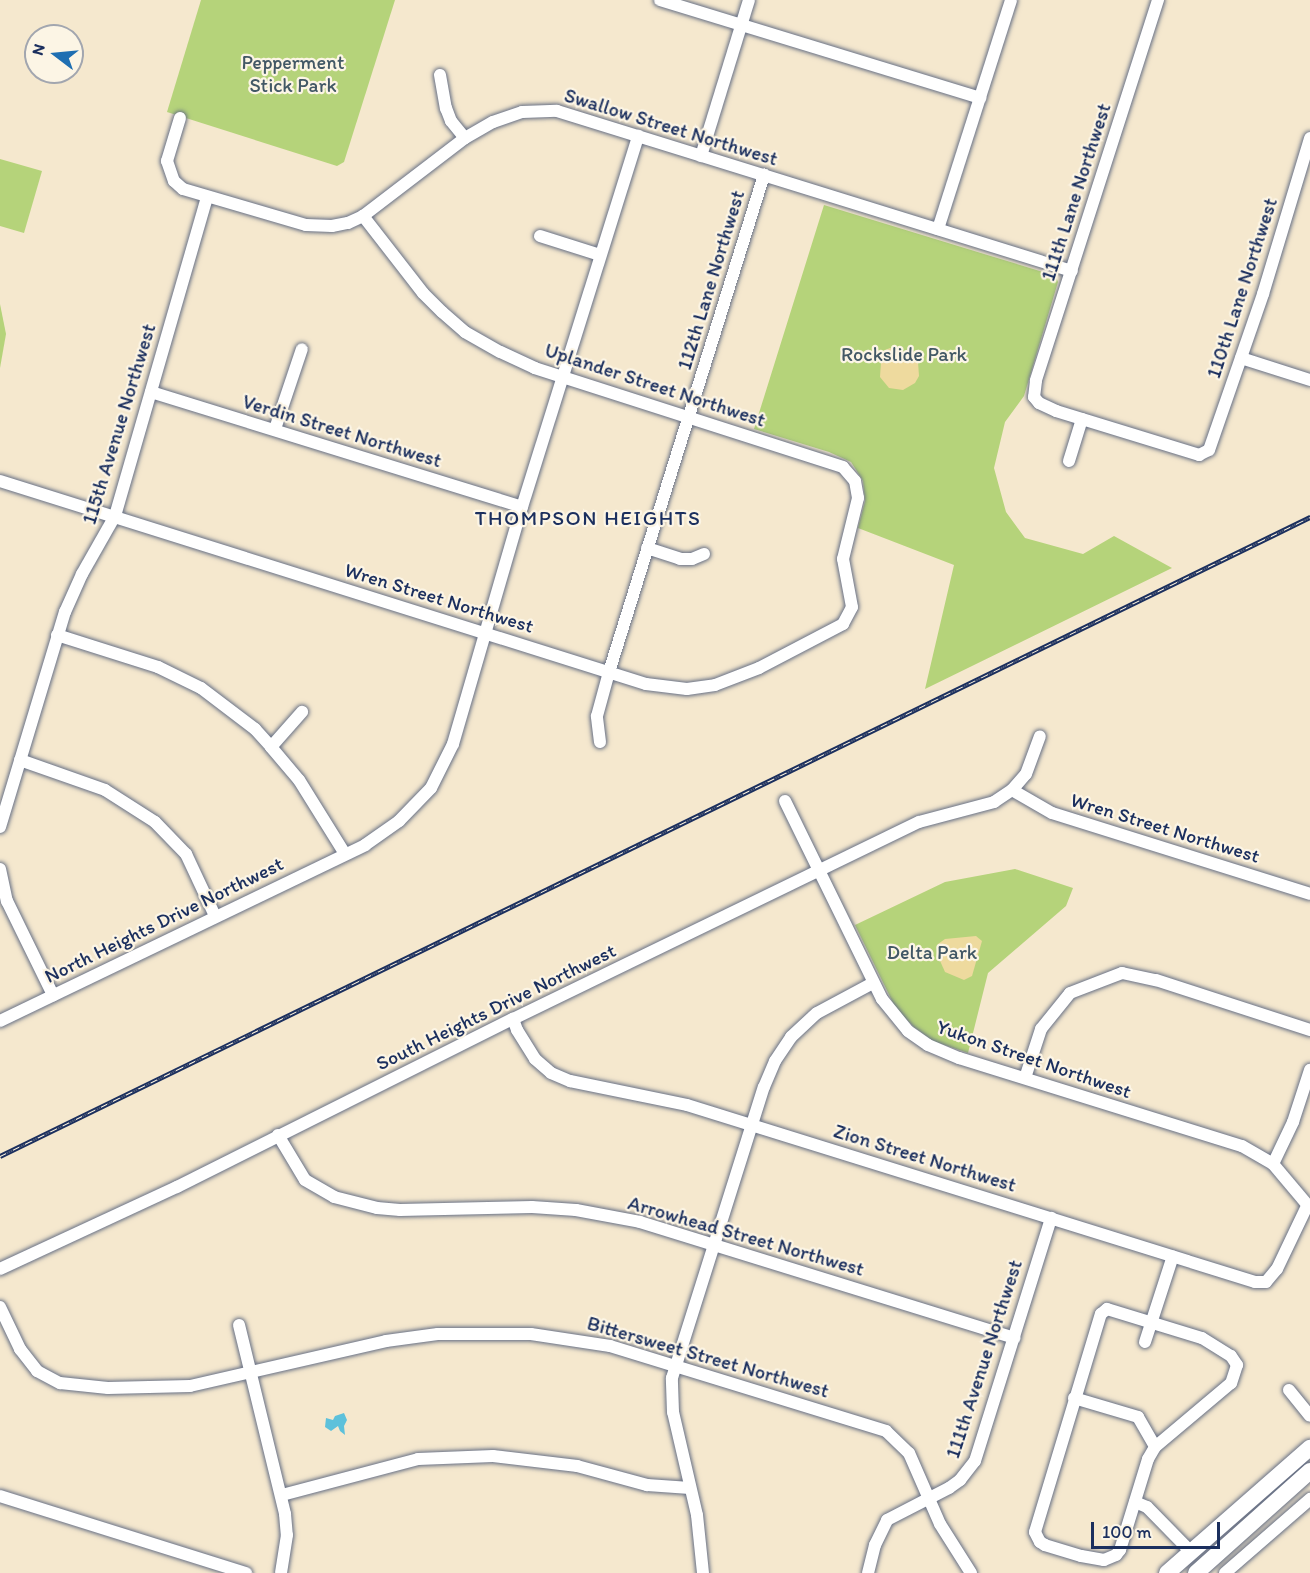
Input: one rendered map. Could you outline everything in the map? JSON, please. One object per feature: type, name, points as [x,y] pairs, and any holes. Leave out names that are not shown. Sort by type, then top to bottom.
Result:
[{"type":"main road","points":[[1167,1573],[1310,1448]]},
{"type":"main road","points":[[1196,1573],[1310,1471]]},
{"type":"street","points":[[660,0],[980,98]]},
{"type":"street","points":[[701,156],[749,0]]},
{"type":"street","points":[[938,229],[1011,0]]},
{"type":"street","name":"111th Lane Northwest","points":[[1082,419],[1046,407],[1034,397],[1036,381],[1158,0]]},
{"type":"street","points":[[440,75],[446,108],[451,121],[465,138]]},
{"type":"street","name":"Swallow Street Northwest","points":[[180,118],[169,150],[169,171],[174,181],[183,189],[306,225],[332,226],[348,223],[363,216],[465,138],[504,118],[535,110],[557,111],[1071,271]]},
{"type":"street","name":"North Heights Drive Northwest","points":[[0,1021],[365,845],[399,821],[431,788],[453,744],[522,507],[638,136]]},
{"type":"street","name":"110th Lane Northwest","points":[[1082,419],[1198,455],[1209,450],[1310,138]]},
{"type":"street","name":"112th Lane Northwest","points":[[600,742],[597,716],[609,672],[764,175]]},
{"type":"street","name":"115th Avenue Northwest","points":[[0,827],[4,799],[20,760],[57,635],[73,591],[115,516],[207,197]]},
{"type":"street","name":"Uplander Street Northwest","points":[[363,216],[423,293],[465,332],[500,352],[564,377],[831,461],[850,474],[855,482],[858,498],[843,559],[852,607]]},
{"type":"street","points":[[540,236],[600,255]]},
{"type":"street","points":[[275,429],[302,349]]},
{"type":"street","points":[[1240,358],[1310,380]]},
{"type":"street","name":"Verdin Street Northwest","points":[[151,392],[522,507]]},
{"type":"street","points":[[1069,461],[1082,419]]},
{"type":"street","name":"Wren Street Northwest","points":[[0,481],[646,684],[687,689],[715,685],[759,668],[837,629],[847,619],[852,607]]},
{"type":"street","points":[[647,548],[680,559],[692,559],[704,554]]},
{"type":"street","points":[[57,635],[158,668],[201,688],[255,729],[299,780],[345,854]]},
{"type":"street","points":[[270,747],[302,712]]},
{"type":"street","points":[[1012,790],[1029,768],[1040,736]]},
{"type":"street","points":[[20,760],[105,790],[155,822],[186,854],[215,916]]},
{"type":"street","name":"Wren Street Northwest","points":[[1012,790],[1052,813],[1310,894]]},
{"type":"street","name":"South Heights Drive Northwest","points":[[0,1269],[177,1187],[513,1019],[920,822],[994,802],[1012,790]]},
{"type":"street","name":"Yukon Street Northwest","points":[[785,801],[873,983],[899,1022],[928,1045],[959,1058],[1242,1146],[1272,1164],[1308,1207]]},
{"type":"street","points":[[0,869],[7,901],[53,995]]},
{"type":"street","points":[[1025,1078],[1041,1029],[1070,993],[1122,973],[1156,980],[1310,1030]]},
{"type":"street","points":[[703,1573],[697,1515],[671,1401],[672,1378],[768,1074],[791,1037],[817,1013],[873,983]]},
{"type":"street","name":"Zion Street Northwest","points":[[513,1019],[526,1048],[551,1073],[590,1086],[687,1105],[1255,1282],[1266,1282],[1277,1269],[1308,1207]]},
{"type":"street","points":[[1272,1164],[1293,1122],[1310,1070]]},
{"type":"street","name":"Arrowhead Street Northwest","points":[[278,1135],[305,1180],[326,1194],[353,1202],[400,1210],[490,1206],[576,1210],[640,1222],[1014,1338]]},
{"type":"street","name":"111th Avenue Northwest","points":[[868,1573],[875,1545],[887,1520],[930,1499],[960,1480],[975,1461],[1051,1218]]},
{"type":"street","points":[[1145,1342],[1173,1256]]},
{"type":"street","name":"Bittersweet Street Northwest","points":[[0,1307],[28,1361],[37,1371],[60,1383],[117,1389],[190,1386],[386,1341],[438,1334],[489,1332],[586,1341],[677,1365],[886,1431],[909,1453],[953,1547],[971,1573]]},
{"type":"street","points":[[1104,1310],[1113,1310],[1210,1341],[1231,1356],[1237,1365],[1230,1383],[1155,1447],[1148,1459],[1120,1550],[1110,1558],[1081,1556],[1045,1545],[1037,1538],[1036,1525],[1074,1398],[1104,1310]]},
{"type":"street","points":[[238,1325],[282,1495],[288,1535],[281,1573]]},
{"type":"street","points":[[1289,1390],[1310,1416]]},
{"type":"street","points":[[1074,1398],[1138,1417],[1155,1447]]},
{"type":"street","points":[[282,1495],[418,1459],[494,1456],[577,1466],[647,1485],[690,1488]]},
{"type":"street","points":[[0,1496],[246,1573]]},
{"type":"street","points":[[1225,1573],[1310,1499]]},
{"type":"street","points":[[1136,1502],[1147,1508],[1191,1552]]},
{"type":"green space","name":"Pepperment Stick Park","points":[[201,0],[395,0],[344,162],[337,166],[167,112]]},
{"type":"green space","points":[[0,159],[42,171],[24,233],[0,226]]},
{"type":"green space","name":"Rockslide Park","points":[[824,205],[1056,276],[1058,282],[1024,396],[1005,422],[994,468],[1006,512],[1025,538],[1083,554],[1114,536],[1172,568],[925,689],[954,565],[858,528],[865,501],[863,481],[851,462],[829,452],[754,429]]},
{"type":"green space","points":[[0,304],[6,334],[0,368]]},
{"type":"green space","name":"Delta Park","points":[[1015,869],[1073,888],[1066,906],[988,973],[968,1053],[933,1041],[914,1027],[896,1009],[855,925],[945,882]]},
{"type":"sand","points":[[890,348],[911,354],[918,362],[919,376],[915,383],[903,390],[889,388],[880,377],[885,350]]},
{"type":"sand","points":[[976,936],[982,941],[972,976],[964,980],[945,972],[937,954],[938,944],[945,939]]},
{"type":"water","points":[[344,1413],[347,1420],[344,1426],[345,1435],[338,1426],[331,1431],[325,1427],[326,1418],[333,1420],[335,1416]]},
{"type":"railway","points":[[0,1156],[1310,517]]},
{"type":"district","name":"THOMPSON HEIGHTS","points":[[588,518]]}]
